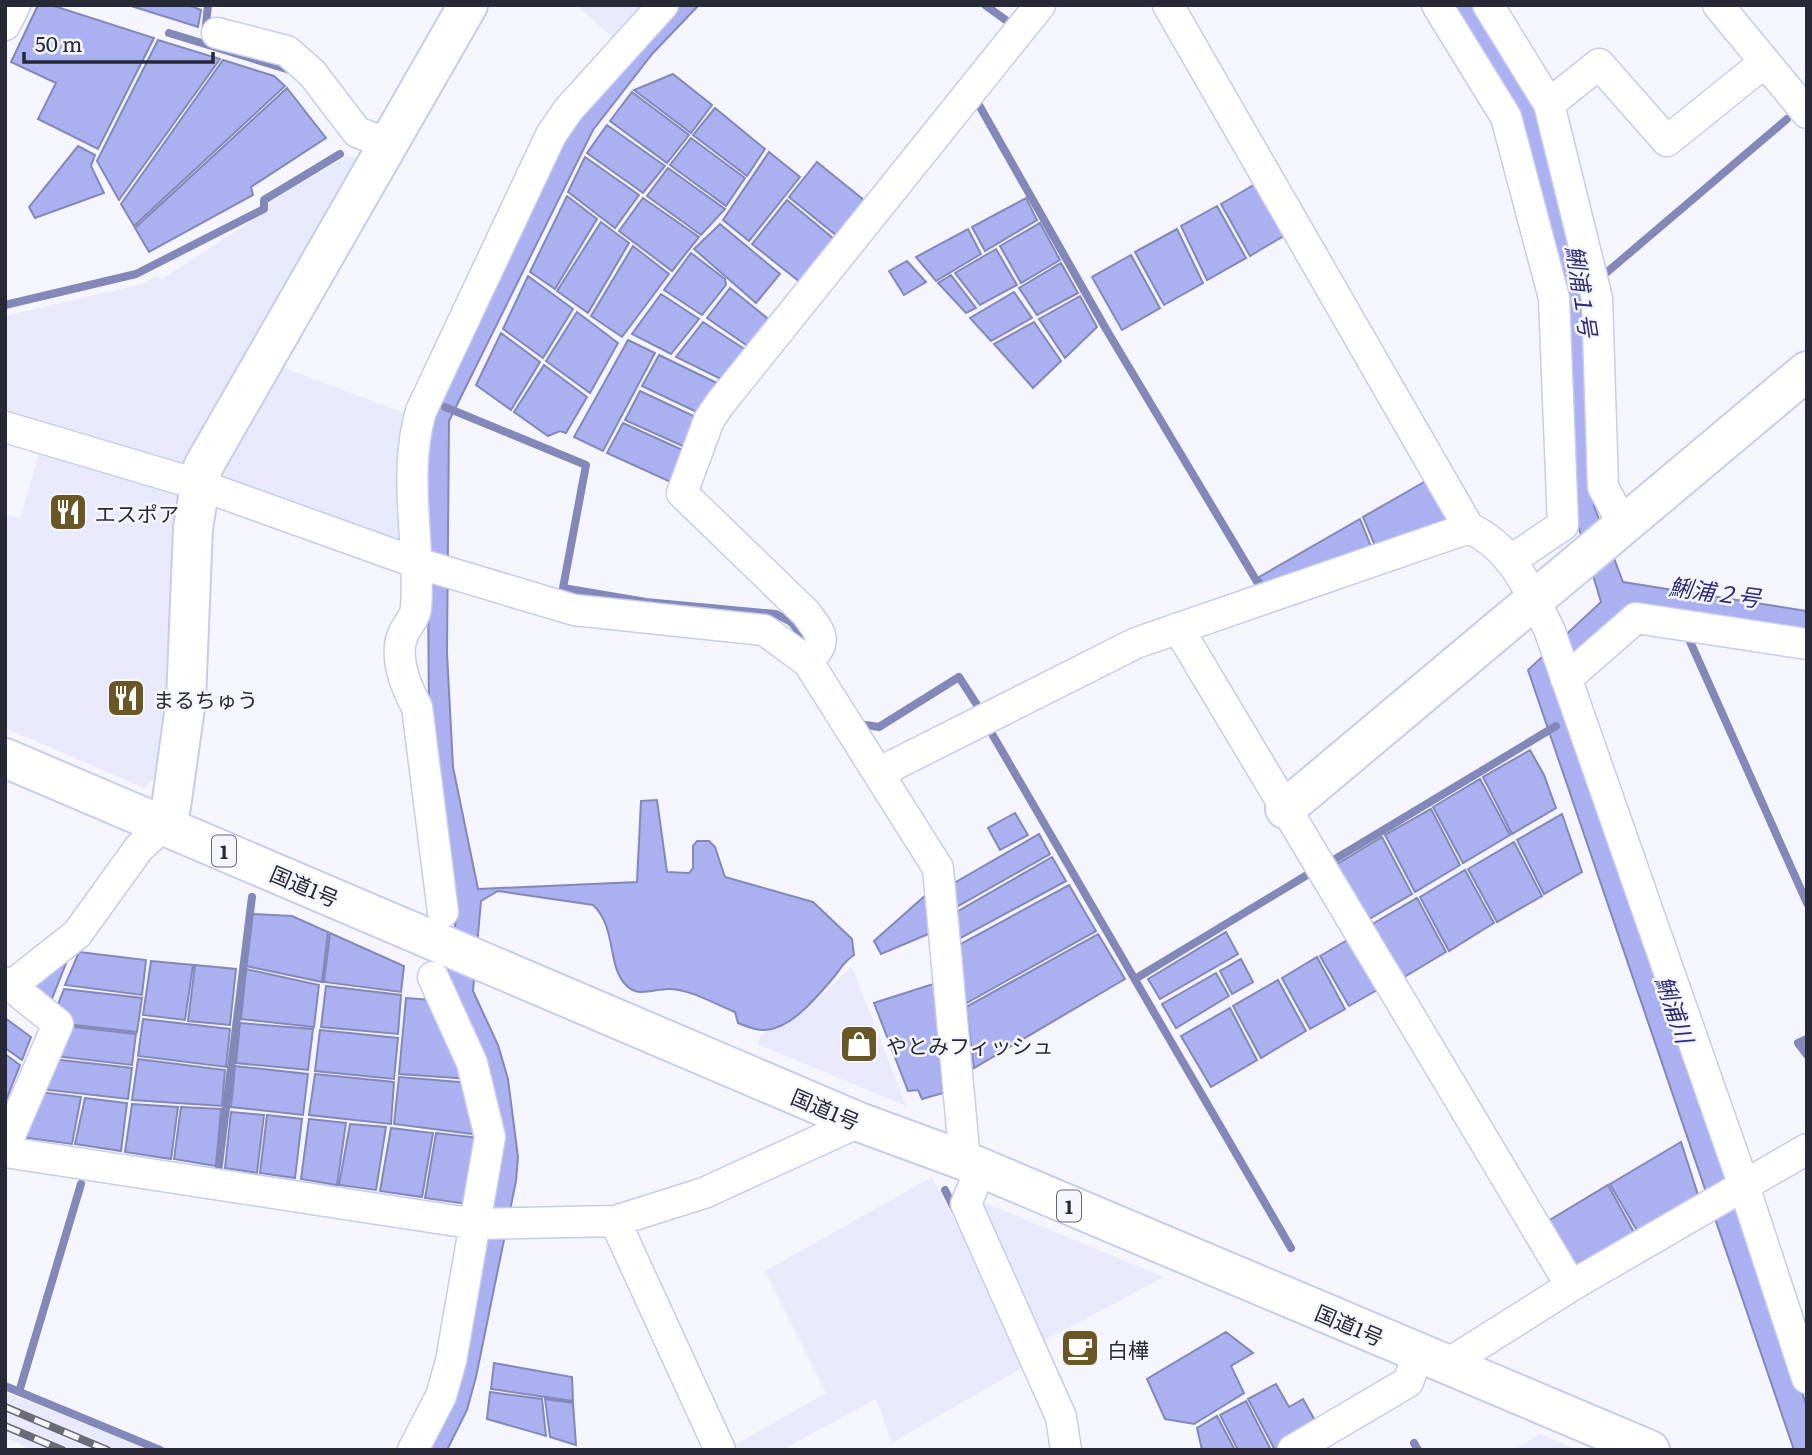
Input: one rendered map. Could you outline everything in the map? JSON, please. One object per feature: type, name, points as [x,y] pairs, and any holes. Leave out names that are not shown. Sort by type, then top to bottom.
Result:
[{"type":"main road","points":[[164,825],[171,807],[186,700],[193,528],[203,467],[468,5]]},
{"type":"main road","points":[[1285,809],[1542,615],[1578,562],[1807,371]]},
{"type":"main road","name":"国道1号","points":[[5,758],[859,1122],[973,1165],[1650,1450]]},
{"type":"street","points":[[5,25],[15,5]]},
{"type":"street","points":[[413,1450],[441,1396],[451,1360],[490,1137],[440,944],[417,707],[406,687],[399,648],[402,629],[416,613],[417,564],[411,466],[415,433],[421,411],[551,135],[568,110],[663,5]]},
{"type":"street","points":[[808,662],[821,649],[821,634],[806,613],[682,493],[700,440],[719,405],[1040,5]]},
{"type":"street","points":[[1168,5],[1469,527],[1492,538],[1510,561],[1542,615],[1564,673],[1729,1193],[1807,1378]]},
{"type":"street","points":[[1437,5],[1506,117],[1554,298],[1563,525],[1510,561]]},
{"type":"street","points":[[1488,5],[1549,104],[1597,298],[1603,487],[1620,529]]},
{"type":"street","points":[[1718,5],[1807,113]]},
{"type":"street","points":[[217,33],[287,51],[312,73],[357,132],[388,144]]},
{"type":"street","points":[[1549,104],[1600,64],[1667,141],[1765,62]]},
{"type":"street","points":[[5,427],[200,485],[417,564],[574,610],[764,630],[808,662],[938,868],[973,1165],[966,1204],[1061,1417],[1066,1450]]},
{"type":"street","points":[[878,773],[1136,643],[1469,527]]},
{"type":"street","points":[[1564,673],[1636,618],[1807,644]]},
{"type":"street","points":[[1178,628],[1570,1286]]},
{"type":"street","points":[[164,825],[139,848],[77,934],[8,984],[58,1024],[5,1149],[476,1224],[615,1221],[704,1193],[859,1122]]},
{"type":"street","points":[[1293,1450],[1408,1382],[1432,1359],[1570,1286],[1807,1149]]},
{"type":"street","points":[[615,1221],[720,1450]]},
{"type":"shaded area","points":[[576,5],[647,5],[616,40]]},
{"type":"shaded area","points":[[347,156],[367,161],[195,458],[179,468],[5,418],[5,316],[142,284],[157,276],[162,279],[267,211],[269,203]]},
{"type":"shaded area","points":[[274,364],[410,415],[411,552],[221,478],[220,457]]},
{"type":"shaded area","points":[[41,446],[175,488],[180,497],[170,668],[159,773],[144,788],[5,728],[5,514],[20,519]]},
{"type":"shaded area","points":[[852,966],[906,1106],[757,1044],[762,1034],[806,1011]]},
{"type":"shaded area","points":[[932,1177],[1029,1364],[892,1443],[876,1399],[782,1450],[738,1450],[736,1444],[826,1393],[765,1271]]},
{"type":"shaded area","points":[[983,1202],[1164,1277],[1038,1344],[977,1213]]},
{"type":"shaded area","points":[[5,1392],[150,1450],[33,1450],[5,1438]]},
{"type":"shaded area","points":[[1540,1434],[1578,1450],[1514,1450]]},
{"type":"water","points":[[38,5],[51,5],[154,38],[98,149],[38,119],[56,83],[11,62]]},
{"type":"water","points":[[128,5],[188,5],[201,10],[198,27]]},
{"type":"water","points":[[678,5],[699,5],[653,53],[593,130],[449,421],[447,653],[453,767],[478,889],[637,882],[641,801],[657,800],[667,872],[689,873],[693,868],[693,846],[697,841],[709,841],[715,847],[725,877],[813,902],[852,939],[854,955],[794,1018],[775,1028],[758,1030],[738,1023],[735,1012],[694,994],[676,990],[641,992],[631,989],[620,977],[606,924],[593,905],[498,891],[481,901],[473,991],[498,1045],[508,1079],[518,1157],[516,1181],[467,1410],[447,1450],[424,1450],[496,1176],[446,982],[457,913],[429,721],[427,434],[430,416],[575,118]]},
{"type":"water","points":[[1450,5],[1474,5],[1538,110],[1580,287],[1594,506],[1623,582],[1807,611],[1807,633],[1630,607],[1553,676],[1807,1407],[1807,1450],[1794,1450],[1528,670],[1601,602],[1577,522],[1561,295]]},
{"type":"water","points":[[158,40],[220,59],[119,200],[97,161]]},
{"type":"water","points":[[223,60],[274,76],[285,86],[134,226],[121,204]]},
{"type":"water","points":[[673,74],[712,105],[691,133],[634,90]]},
{"type":"water","points":[[287,88],[326,138],[251,187],[253,195],[149,252],[135,228]]},
{"type":"water","points":[[632,92],[689,135],[667,163],[610,121]]},
{"type":"water","points":[[715,108],[765,149],[747,176],[693,135]]},
{"type":"water","points":[[607,125],[665,166],[643,193],[587,153]]},
{"type":"water","points":[[691,138],[745,178],[726,206],[670,165]]},
{"type":"water","points":[[78,146],[95,155],[91,166],[104,193],[35,218],[29,207]]},
{"type":"water","points":[[769,152],[800,177],[749,241],[723,220]]},
{"type":"water","points":[[585,157],[639,195],[615,228],[568,192]]},
{"type":"water","points":[[817,162],[870,205],[842,240],[789,197]]},
{"type":"water","points":[[668,168],[725,209],[701,235],[647,196]]},
{"type":"water","points":[[1257,183],[1287,234],[1250,256],[1221,204]]},
{"type":"water","points":[[567,196],[597,219],[555,289],[530,272]]},
{"type":"water","points":[[643,198],[699,237],[672,271],[619,231]]},
{"type":"water","points":[[1026,198],[1037,220],[985,251],[972,227]]},
{"type":"water","points":[[787,200],[840,244],[805,286],[752,244]]},
{"type":"water","points":[[1217,206],[1246,258],[1207,280],[1181,226]]},
{"type":"water","points":[[601,222],[629,243],[588,313],[557,291]]},
{"type":"water","points":[[1040,223],[1060,260],[1021,283],[1000,246]]},
{"type":"water","points":[[720,224],[780,274],[756,303],[694,249]]},
{"type":"water","points":[[968,229],[981,254],[936,281],[916,257]]},
{"type":"water","points":[[1177,229],[1203,283],[1164,305],[1135,252]]},
{"type":"water","points":[[633,246],[669,274],[622,337],[591,316]]},
{"type":"water","points":[[996,249],[1017,285],[980,305],[955,273]]},
{"type":"water","points":[[691,253],[725,279],[726,285],[702,315],[664,290]]},
{"type":"water","points":[[1131,255],[1160,308],[1122,330],[1092,277]]},
{"type":"water","points":[[907,261],[926,282],[904,295],[889,271]]},
{"type":"water","points":[[1061,263],[1078,293],[1037,315],[1019,288]]},
{"type":"water","points":[[951,275],[976,308],[966,313],[938,283]]},
{"type":"water","points":[[528,276],[573,309],[543,358],[503,329]]},
{"type":"water","points":[[730,288],[772,322],[752,349],[707,318]]},
{"type":"water","points":[[1014,292],[1032,318],[991,341],[970,318]]},
{"type":"water","points":[[661,294],[699,319],[671,354],[632,334]]},
{"type":"water","points":[[1080,296],[1097,327],[1065,358],[1039,319]]},
{"type":"water","points":[[577,312],[618,343],[590,393],[546,361]]},
{"type":"water","points":[[703,322],[749,352],[727,382],[676,357]]},
{"type":"water","points":[[1034,322],[1061,361],[1033,388],[994,344]]},
{"type":"water","points":[[501,333],[540,362],[511,410],[476,385]]},
{"type":"water","points":[[628,340],[655,353],[603,451],[574,437]]},
{"type":"water","points":[[659,355],[723,386],[703,415],[642,386]]},
{"type":"water","points":[[544,365],[587,397],[566,433],[560,431],[548,436],[514,412]]},
{"type":"water","points":[[640,391],[700,419],[689,449],[625,420]]},
{"type":"water","points":[[623,423],[687,452],[675,484],[607,453]]},
{"type":"water","points":[[1431,478],[1454,520],[1378,553],[1363,517]]},
{"type":"water","points":[[1360,519],[1374,554],[1268,590],[1259,577]]},
{"type":"water","points":[[1530,750],[1544,775],[1556,808],[1512,834],[1483,777]]},
{"type":"water","points":[[1480,779],[1510,835],[1463,863],[1433,807]]},
{"type":"water","points":[[1431,809],[1460,865],[1415,892],[1385,835]]},
{"type":"water","points":[[1015,813],[1028,835],[1000,850],[988,828]]},
{"type":"water","points":[[1562,814],[1582,872],[1544,894],[1517,840]]},
{"type":"water","points":[[1039,834],[1050,854],[953,909],[949,886]]},
{"type":"water","points":[[1382,837],[1412,894],[1366,921],[1334,866]]},
{"type":"water","points":[[1514,842],[1542,896],[1497,922],[1468,869]]},
{"type":"water","points":[[1052,857],[1066,881],[957,940],[953,914]]},
{"type":"water","points":[[1465,870],[1494,923],[1449,951],[1420,897]]},
{"type":"water","points":[[1069,885],[1096,931],[965,1004],[957,946]]},
{"type":"water","points":[[928,893],[933,932],[881,954],[874,941]]},
{"type":"water","points":[[1417,898],[1446,952],[1399,980],[1369,926]]},
{"type":"water","points":[[252,914],[292,916],[328,932],[322,982],[246,966]]},
{"type":"water","points":[[1226,932],[1238,954],[1160,999],[1148,979]]},
{"type":"water","points":[[330,933],[404,966],[401,992],[324,982]]},
{"type":"water","points":[[1098,934],[1125,979],[974,1068],[966,1007]]},
{"type":"water","points":[[1349,939],[1379,989],[1349,1006],[1320,956]]},
{"type":"water","points":[[71,951],[51,1001],[30,982]]},
{"type":"water","points":[[79,952],[146,960],[142,995],[65,985]]},
{"type":"water","points":[[1317,957],[1345,1009],[1310,1029],[1282,978]]},
{"type":"water","points":[[1241,959],[1253,982],[1232,994],[1220,971]]},
{"type":"water","points":[[151,961],[193,965],[185,1020],[143,1015]]},
{"type":"water","points":[[195,965],[236,969],[230,1025],[188,1021]]},
{"type":"water","points":[[246,969],[319,985],[314,1027],[241,1019]]},
{"type":"water","points":[[1216,973],[1229,996],[1176,1028],[1162,1004]]},
{"type":"water","points":[[1278,980],[1306,1031],[1261,1058],[1233,1006]]},
{"type":"water","points":[[936,983],[943,1093],[922,1099],[918,1090],[908,1091],[874,1003]]},
{"type":"water","points":[[326,986],[401,995],[398,1034],[321,1027]]},
{"type":"water","points":[[64,989],[142,998],[137,1032],[66,1024],[57,1007]]},
{"type":"water","points":[[406,998],[431,1000],[469,1079],[399,1074]]},
{"type":"water","points":[[1230,1008],[1257,1060],[1211,1087],[1181,1036]]},
{"type":"water","points":[[5,1018],[31,1037],[22,1060],[5,1048]]},
{"type":"water","points":[[143,1019],[230,1029],[226,1067],[138,1056]]},
{"type":"water","points":[[240,1023],[313,1029],[308,1070],[236,1063]]},
{"type":"water","points":[[65,1026],[136,1034],[132,1065],[54,1056]]},
{"type":"water","points":[[320,1030],[398,1038],[394,1079],[315,1071]]},
{"type":"water","points":[[5,1054],[20,1065],[5,1103]]},
{"type":"water","points":[[52,1059],[132,1068],[128,1099],[40,1089]]},
{"type":"water","points":[[138,1059],[225,1070],[222,1106],[132,1100]]},
{"type":"water","points":[[235,1066],[308,1074],[303,1115],[231,1107]]},
{"type":"water","points":[[315,1074],[394,1082],[391,1124],[309,1115]]},
{"type":"water","points":[[399,1077],[471,1083],[480,1135],[394,1124]]},
{"type":"water","points":[[39,1092],[81,1097],[72,1144],[21,1137]]},
{"type":"water","points":[[85,1098],[127,1103],[121,1151],[75,1144]]},
{"type":"water","points":[[132,1104],[178,1107],[171,1159],[125,1152]]},
{"type":"water","points":[[181,1107],[221,1109],[216,1166],[174,1159]]},
{"type":"water","points":[[231,1112],[264,1115],[257,1173],[225,1168]]},
{"type":"water","points":[[267,1115],[302,1119],[295,1178],[260,1173]]},
{"type":"water","points":[[309,1119],[346,1123],[337,1185],[301,1179]]},
{"type":"water","points":[[350,1124],[386,1127],[376,1190],[339,1185]]},
{"type":"water","points":[[391,1128],[433,1133],[422,1197],[380,1191]]},
{"type":"water","points":[[436,1133],[480,1138],[467,1204],[425,1198]]},
{"type":"water","points":[[1681,1142],[1700,1201],[1640,1236],[1610,1184]]},
{"type":"water","points":[[1608,1185],[1637,1238],[1579,1272],[1543,1224]]},
{"type":"water","points":[[1226,1332],[1253,1353],[1231,1366],[1244,1393],[1194,1424],[1165,1419],[1147,1379]]},
{"type":"water","points":[[494,1363],[572,1377],[573,1401],[491,1389]]},
{"type":"water","points":[[1276,1384],[1289,1407],[1303,1399],[1317,1424],[1275,1450],[1248,1399]]},
{"type":"water","points":[[490,1392],[542,1399],[546,1436],[487,1419]]},
{"type":"water","points":[[545,1399],[573,1403],[576,1445],[550,1437]]},
{"type":"water","points":[[1246,1401],[1271,1450],[1238,1450],[1220,1415]]},
{"type":"water","points":[[1217,1416],[1235,1450],[1202,1450],[1197,1428]]},
{"type":"waterway","points":[[205,34],[208,5]]},
{"type":"waterway","points":[[985,5],[1007,21]]},
{"type":"waterway","points":[[169,33],[293,71]]},
{"type":"waterway","points":[[975,98],[1106,329],[1262,590]]},
{"type":"waterway","points":[[1606,273],[1787,119]]},
{"type":"waterway","points":[[5,305],[136,274],[264,209],[264,200],[340,154]]},
{"type":"waterway","points":[[445,407],[586,465],[563,588],[646,602],[776,614],[791,622],[801,634]]},
{"type":"waterway","points":[[1688,637],[1807,903]]},
{"type":"waterway","points":[[859,724],[879,727],[959,677],[979,708]]},
{"type":"waterway","points":[[1327,864],[1556,726]]},
{"type":"waterway","points":[[988,727],[1291,1248]]},
{"type":"waterway","points":[[1135,979],[1312,872]]},
{"type":"waterway","points":[[218,1173],[252,897]]},
{"type":"waterway","points":[[1807,1039],[1798,1043],[1807,1055]]},
{"type":"waterway","points":[[19,1392],[81,1184]]},
{"type":"waterway","points":[[945,1190],[955,1210]]},
{"type":"waterway","points":[[5,1386],[160,1450]]},
{"type":"waterway","points":[[1414,1443],[1418,1450]]},
{"type":"railway","points":[[5,1407],[107,1450]]},
{"type":"railway","points":[[5,1426],[62,1450]]},
{"type":"place","name":"エスポア","points":[[68,512]]},
{"type":"place","name":"まるちゅう","points":[[126,698]]},
{"type":"place","name":"やとみフィッシュ","points":[[859,1044]]},
{"type":"place","name":"白樺","points":[[1080,1348]]},
{"type":"water label","name":"鯏浦１号","points":[[1583,291]]},
{"type":"water label","name":"鯏浦２号","points":[[1715,591]]},
{"type":"water label","name":"鯏浦川","points":[[1676,1009]]}]
